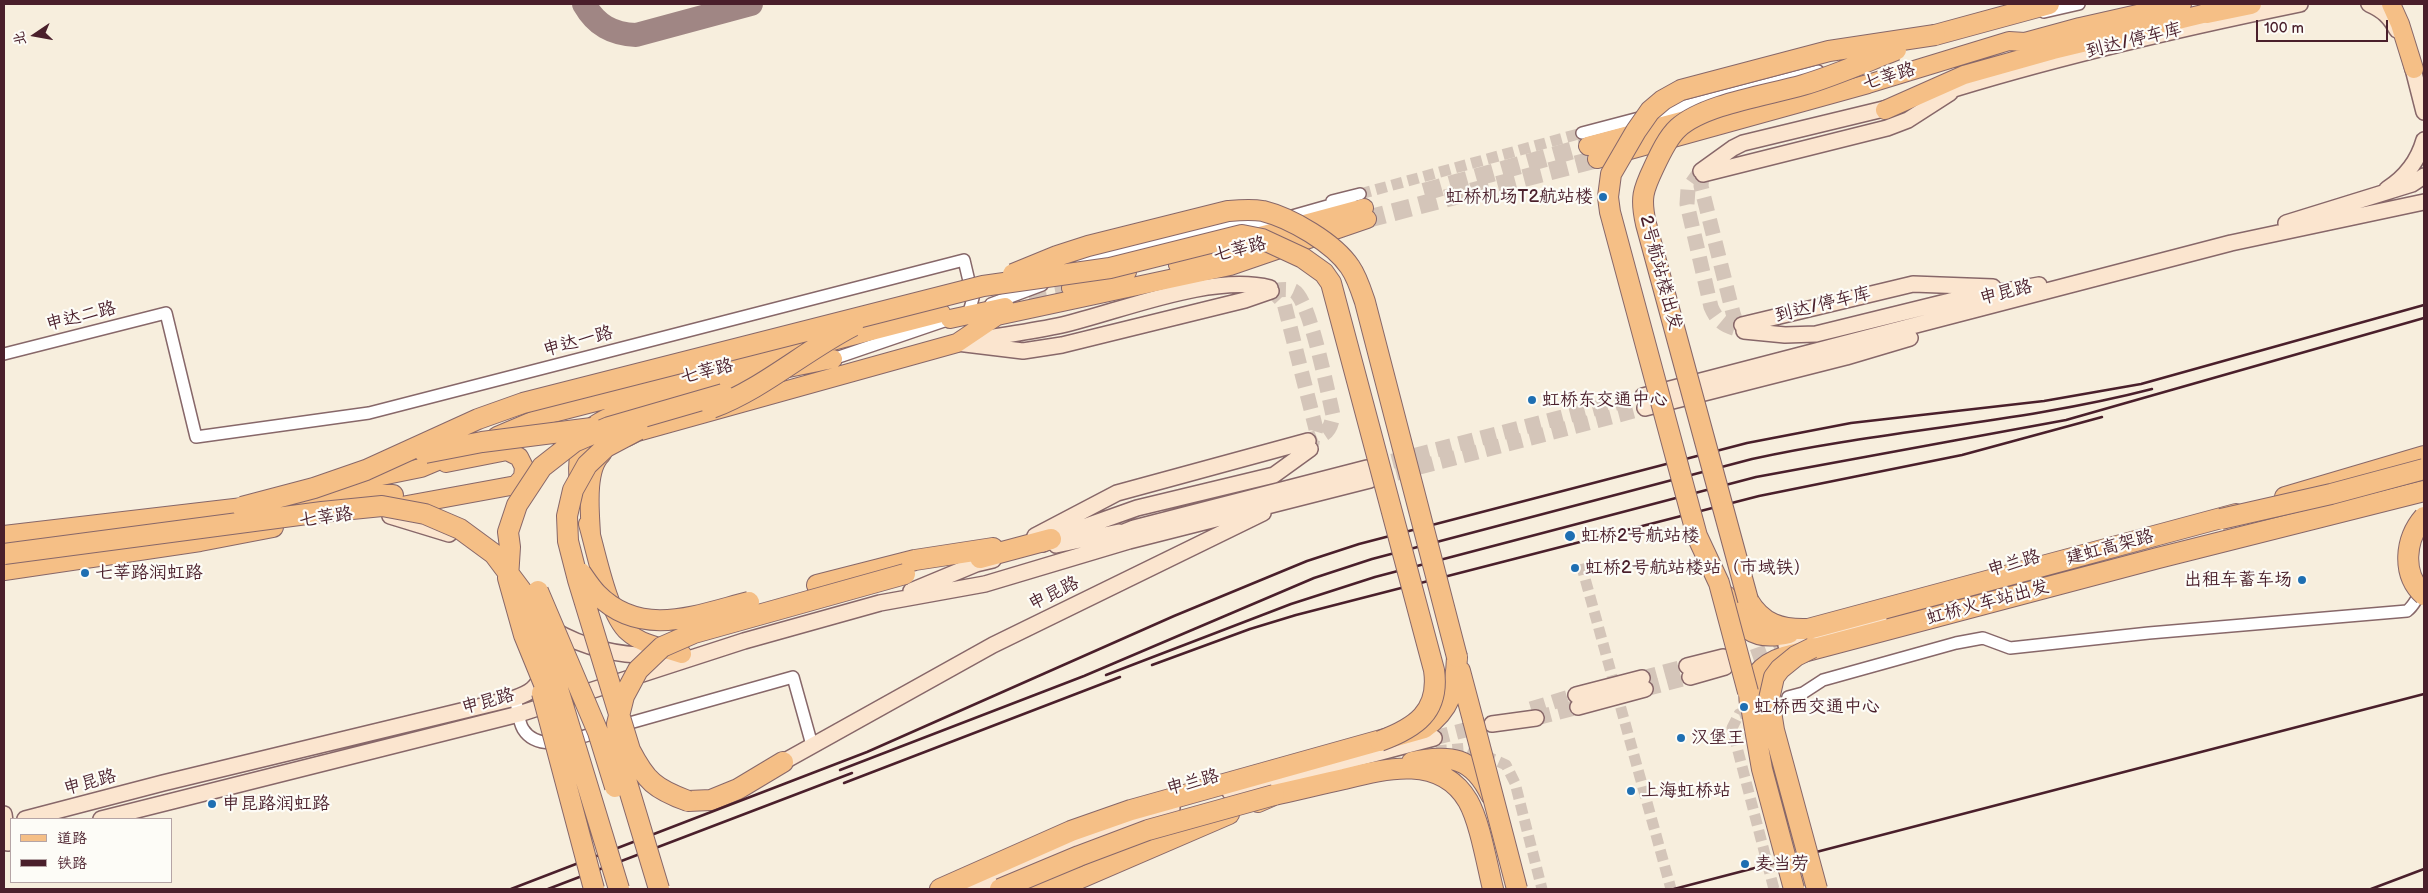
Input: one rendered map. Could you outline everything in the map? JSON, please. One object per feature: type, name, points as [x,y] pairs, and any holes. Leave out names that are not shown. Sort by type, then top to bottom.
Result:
[{"type":"highway","name":"2号航站楼出发","points":[[1748,600],[1646,224],[1642,192],[1670,138],[1688,120],[1708,111],[1804,85],[1935,35],[2049,4]]},
{"type":"highway","points":[[2207,13],[2236,4]]},
{"type":"highway","points":[[2207,13],[2251,4]]},
{"type":"highway","points":[[1810,638],[1769,637],[1752,633],[1733,611],[1697,536],[1612,221],[1608,197],[1611,174],[1650,112],[1663,100],[1681,90],[1829,51],[1935,35]]},
{"type":"highway","points":[[366,470],[478,419],[522,403],[884,311],[976,284],[1080,249],[1228,212],[1246,209],[1277,216],[1306,231],[1332,248],[1350,267],[1365,302],[1517,889]]},
{"type":"highway","points":[[976,284],[1110,268],[1242,235],[1262,239],[1280,246],[1303,258],[1324,273],[1331,283],[1417,604],[1436,686],[1434,698],[1428,710],[1419,720],[1408,729],[1380,742]]},
{"type":"highway","points":[[510,546],[517,536],[529,507],[549,478],[580,451],[612,436],[667,422],[732,400],[832,337],[884,311]]},
{"type":"highway","points":[[594,889],[553,741],[537,672],[513,601],[508,578],[510,546],[508,532],[517,505],[542,467],[574,442],[609,427],[722,394]]},
{"type":"highway","points":[[242,507],[314,488],[366,470],[442,448],[609,427]]},
{"type":"highway","points":[[638,430],[606,447],[587,465],[573,490],[567,516],[568,541],[630,750],[642,774],[664,792],[688,801],[711,800],[738,789],[783,762]]},
{"type":"highway","points":[[2221,519],[2294,494],[2424,456]]},
{"type":"highway","points":[[2221,519],[2331,494],[2424,468]]},
{"type":"highway","name":"虹桥火车站出发","points":[[1817,889],[1774,730],[1769,699],[1774,677],[1780,668],[1810,638],[2424,492]]},
{"type":"highway","points":[[4,536],[354,495],[393,495],[426,501],[457,513],[491,536],[518,562],[537,590],[560,639],[598,732],[645,889]]},
{"type":"highway","points":[[4,554],[322,512],[382,506],[424,514],[460,529],[494,554],[527,598],[544,643],[620,889]]},
{"type":"highway","points":[[2424,517],[2413,534],[2408,556],[2414,583],[2424,596]]},
{"type":"highway","name":"建虹高架路","points":[[1748,600],[1754,610],[1770,624],[1793,630],[1810,638],[2221,519]]},
{"type":"highway","points":[[4,570],[200,542],[287,524]]},
{"type":"highway","points":[[658,889],[621,763],[617,724],[624,696],[638,670],[662,647],[694,633],[906,574],[1051,539]]},
{"type":"highway","points":[[574,563],[597,594],[621,612],[650,621],[679,620],[915,560],[993,548]]},
{"type":"highway","points":[[963,560],[993,548]]},
{"type":"highway","points":[[1719,584],[1748,692],[1762,769],[1794,889]]},
{"type":"highway","points":[[1748,692],[1757,675],[1772,661],[1810,638]]},
{"type":"highway","points":[[560,639],[620,889]]},
{"type":"highway","points":[[940,889],[1071,832],[1130,810],[1415,732],[1439,717],[1450,700],[1455,688],[1456,657]]},
{"type":"highway","points":[[537,672],[566,736],[620,889]]},
{"type":"highway","points":[[1000,889],[1148,830],[1274,796],[1424,760],[1454,759],[1465,763],[1480,776],[1494,801]]},
{"type":"highway","points":[[1382,769],[1408,767],[1434,772],[1447,778],[1463,793],[1473,812],[1493,889]]},
{"type":"highway","points":[[1056,889],[1274,796]]},
{"type":"highway","points":[[1027,889],[1155,834]]},
{"type":"main road","name":"七莘路","points":[[1589,146],[1868,84],[2009,41],[2025,42],[2080,27],[2182,4]]},
{"type":"main road","name":"到达/停车库","points":[[1967,79],[2181,29],[2300,4]]},
{"type":"main road","points":[[2369,4],[2379,8],[2390,17],[2408,50],[2414,69]]},
{"type":"main road","points":[[2391,4],[2400,24],[2414,69],[2424,112]]},
{"type":"main road","name":"到达/停车库","points":[[1885,110],[1743,143],[1733,148],[1702,173],[1888,128],[1908,120],[1938,101],[1967,79],[2001,64],[2207,13]]},
{"type":"main road","points":[[2001,64],[2080,27]]},
{"type":"main road","points":[[1589,146],[1895,65],[1974,41],[2009,41]]},
{"type":"main road","points":[[1868,84],[1967,79]]},
{"type":"main road","points":[[1885,110],[1967,79]]},
{"type":"main road","name":"申昆路","points":[[2375,196],[2398,182],[2409,170],[2420,156],[2424,140]]},
{"type":"main road","name":"申昆路","points":[[2232,243],[2273,227],[2412,184],[2424,176]]},
{"type":"main road","name":"申昆路","points":[[2173,259],[2146,277],[1913,337],[1846,357],[1644,402],[1886,334],[2232,243],[2424,202]]},
{"type":"main road","points":[[957,343],[997,316],[1230,266],[1364,207]]},
{"type":"main road","name":"七莘路","points":[[1112,281],[1364,207]]},
{"type":"main road","name":"七莘路","points":[[421,468],[550,414],[946,316],[1008,306],[1364,207]]},
{"type":"main road","name":"到达/停车库","points":[[2024,288],[1913,284],[1743,328],[1785,335],[1816,334],[1950,301],[2144,267]]},
{"type":"main road","points":[[591,534],[589,495],[598,457],[613,445],[637,432],[957,343],[1061,325],[1179,294],[1229,284],[1241,283],[1271,289],[1245,300],[1062,345],[1023,351],[957,343]]},
{"type":"main road","name":"申昆路","points":[[1846,357],[1886,334]]},
{"type":"main road","points":[[789,378],[832,359]]},
{"type":"main road","points":[[682,654],[647,643],[628,633],[615,616],[582,500],[578,471],[580,450],[588,431],[606,417],[630,407],[752,375],[832,359]]},
{"type":"main road","points":[[722,394],[789,378],[852,371]]},
{"type":"main road","name":"申昆路","points":[[880,603],[976,564],[1032,550],[1051,539],[1137,508],[1274,475],[1309,445],[1117,493],[1034,537],[993,548]]},
{"type":"main road","name":"七莘路","points":[[4,527],[314,490],[507,451],[519,457],[524,467],[523,477],[516,485],[373,511],[4,565]]},
{"type":"main road","name":"申兰路","points":[[1786,645],[1994,589],[2424,468]]},
{"type":"main road","name":"申昆路","points":[[783,762],[992,645],[1272,509],[1353,484],[1368,474],[1134,528],[1077,551],[1059,563]]},
{"type":"main road","name":"申昆路","points":[[105,818],[519,714],[744,641],[880,603],[985,584],[1129,541],[1353,484]]},
{"type":"main road","points":[[373,511],[439,530],[482,551],[513,576],[550,628],[577,642],[615,653],[648,656],[682,654],[744,641]]},
{"type":"main road","points":[[4,576],[207,549],[287,524]]},
{"type":"main road","points":[[1032,550],[1134,528]]},
{"type":"main road","name":"申昆路","points":[[29,818],[163,783],[528,694],[538,685],[546,664],[542,636],[530,602]]},
{"type":"main road","points":[[1689,672],[1724,662]]},
{"type":"main road","points":[[1577,701],[1643,683]]},
{"type":"main road","points":[[1492,724],[1533,713]]},
{"type":"main road","name":"申兰路","points":[[970,889],[1101,832],[1174,807],[1434,738]]},
{"type":"street","points":[[1589,146],[2079,4]]},
{"type":"street","points":[[832,359],[946,316],[969,312],[1077,269],[1243,223],[1264,224],[1338,203],[1364,207]]},
{"type":"street","points":[[1289,214],[1364,207]]},
{"type":"street","points":[[976,284],[977,293],[984,294],[1037,272],[1077,269],[1219,233]]},
{"type":"street","name":"申达一路","points":[[166,313],[196,437],[369,413],[964,260],[976,284]]},
{"type":"street","points":[[969,312],[976,284]]},
{"type":"street","name":"申达二路","points":[[4,354],[166,313]]},
{"type":"street","points":[[1788,697],[1803,693],[1823,680],[1956,643],[1982,638],[2010,648],[2149,633],[2407,611],[2414,606],[2418,595],[2424,590]]},
{"type":"street","points":[[515,698],[523,729],[534,738],[551,744],[570,741],[793,677],[812,745]]},
{"type":"taxiway","points":[[584,4],[599,23],[619,33],[636,35],[751,4]]},
{"type":"tunnel","points":[[1360,194],[1582,133]]},
{"type":"tunnel","points":[[1424,192],[1588,146]]},
{"type":"tunnel","points":[[1367,219],[1597,159]]},
{"type":"tunnel","points":[[1701,171],[1688,189],[1687,204],[1711,307],[1724,324],[1744,331]]},
{"type":"tunnel","points":[[1702,175],[1701,186],[1733,313],[1736,322],[1742,325]]},
{"type":"tunnel","points":[[1002,301],[1085,286]]},
{"type":"tunnel","points":[[1270,288],[1284,303],[1316,429],[1311,445]]},
{"type":"tunnel","points":[[1271,291],[1291,290],[1300,298],[1312,329],[1323,369],[1333,415],[1332,421],[1326,432],[1308,441]]},
{"type":"tunnel","points":[[1370,467],[1643,396]]},
{"type":"tunnel","points":[[1374,479],[1645,408]]},
{"type":"tunnel","points":[[1581,564],[1671,889]]},
{"type":"tunnel","points":[[1731,665],[1786,645]]},
{"type":"tunnel","points":[[1642,678],[1687,666]]},
{"type":"tunnel","points":[[1645,689],[1690,677]]},
{"type":"tunnel","points":[[1531,709],[1576,695]]},
{"type":"tunnel","points":[[1774,889],[1732,728],[1739,714],[1788,697]]},
{"type":"tunnel","points":[[1536,718],[1578,707]]},
{"type":"tunnel","points":[[1434,738],[1485,725]]},
{"type":"tunnel","points":[[1436,751],[1468,748],[1506,765],[1515,783],[1542,889]]},
{"type":"railway","points":[[511,889],[867,752],[1174,616],[1307,561],[1359,544],[1747,443],[1851,423],[2044,401],[2141,384],[2424,305]]},
{"type":"railway","points":[[1106,675],[1291,604],[1375,577],[1756,477],[2066,420],[2424,318]]},
{"type":"railway","points":[[840,770],[1084,676],[1314,578],[1372,559],[1752,459],[1802,449],[2053,410],[2103,401],[2152,389]]},
{"type":"railway","points":[[1152,665],[1250,629],[1296,615],[1759,496],[1962,455],[2102,417]]},
{"type":"railway","points":[[844,783],[1120,677]]},
{"type":"railway","points":[[1674,889],[2424,694]]},
{"type":"railway","points":[[548,889],[852,773]]},
{"type":"railway","points":[[2371,889],[2424,869]]},
{"type":"place","name":"虹桥机场T2航站楼","points":[[1603,197]]},
{"type":"place","name":"虹桥东交通中心","points":[[1532,400]]},
{"type":"place","name":"虹桥2号航站楼","points":[[1570,536]]},
{"type":"place","name":"虹桥2号航站楼站（市域铁）","points":[[1575,568]]},
{"type":"place","name":"七莘路润虹路","points":[[85,573]]},
{"type":"place","name":"出租车蓄车场","points":[[2302,580]]},
{"type":"place","name":"虹桥西交通中心","points":[[1744,707]]},
{"type":"place","name":"汉堡王","points":[[1681,738]]},
{"type":"place","name":"上海虹桥站","points":[[1631,791]]},
{"type":"place","name":"申昆路润虹路","points":[[212,804]]},
{"type":"place","name":"麦当劳","points":[[1745,864]]}]
